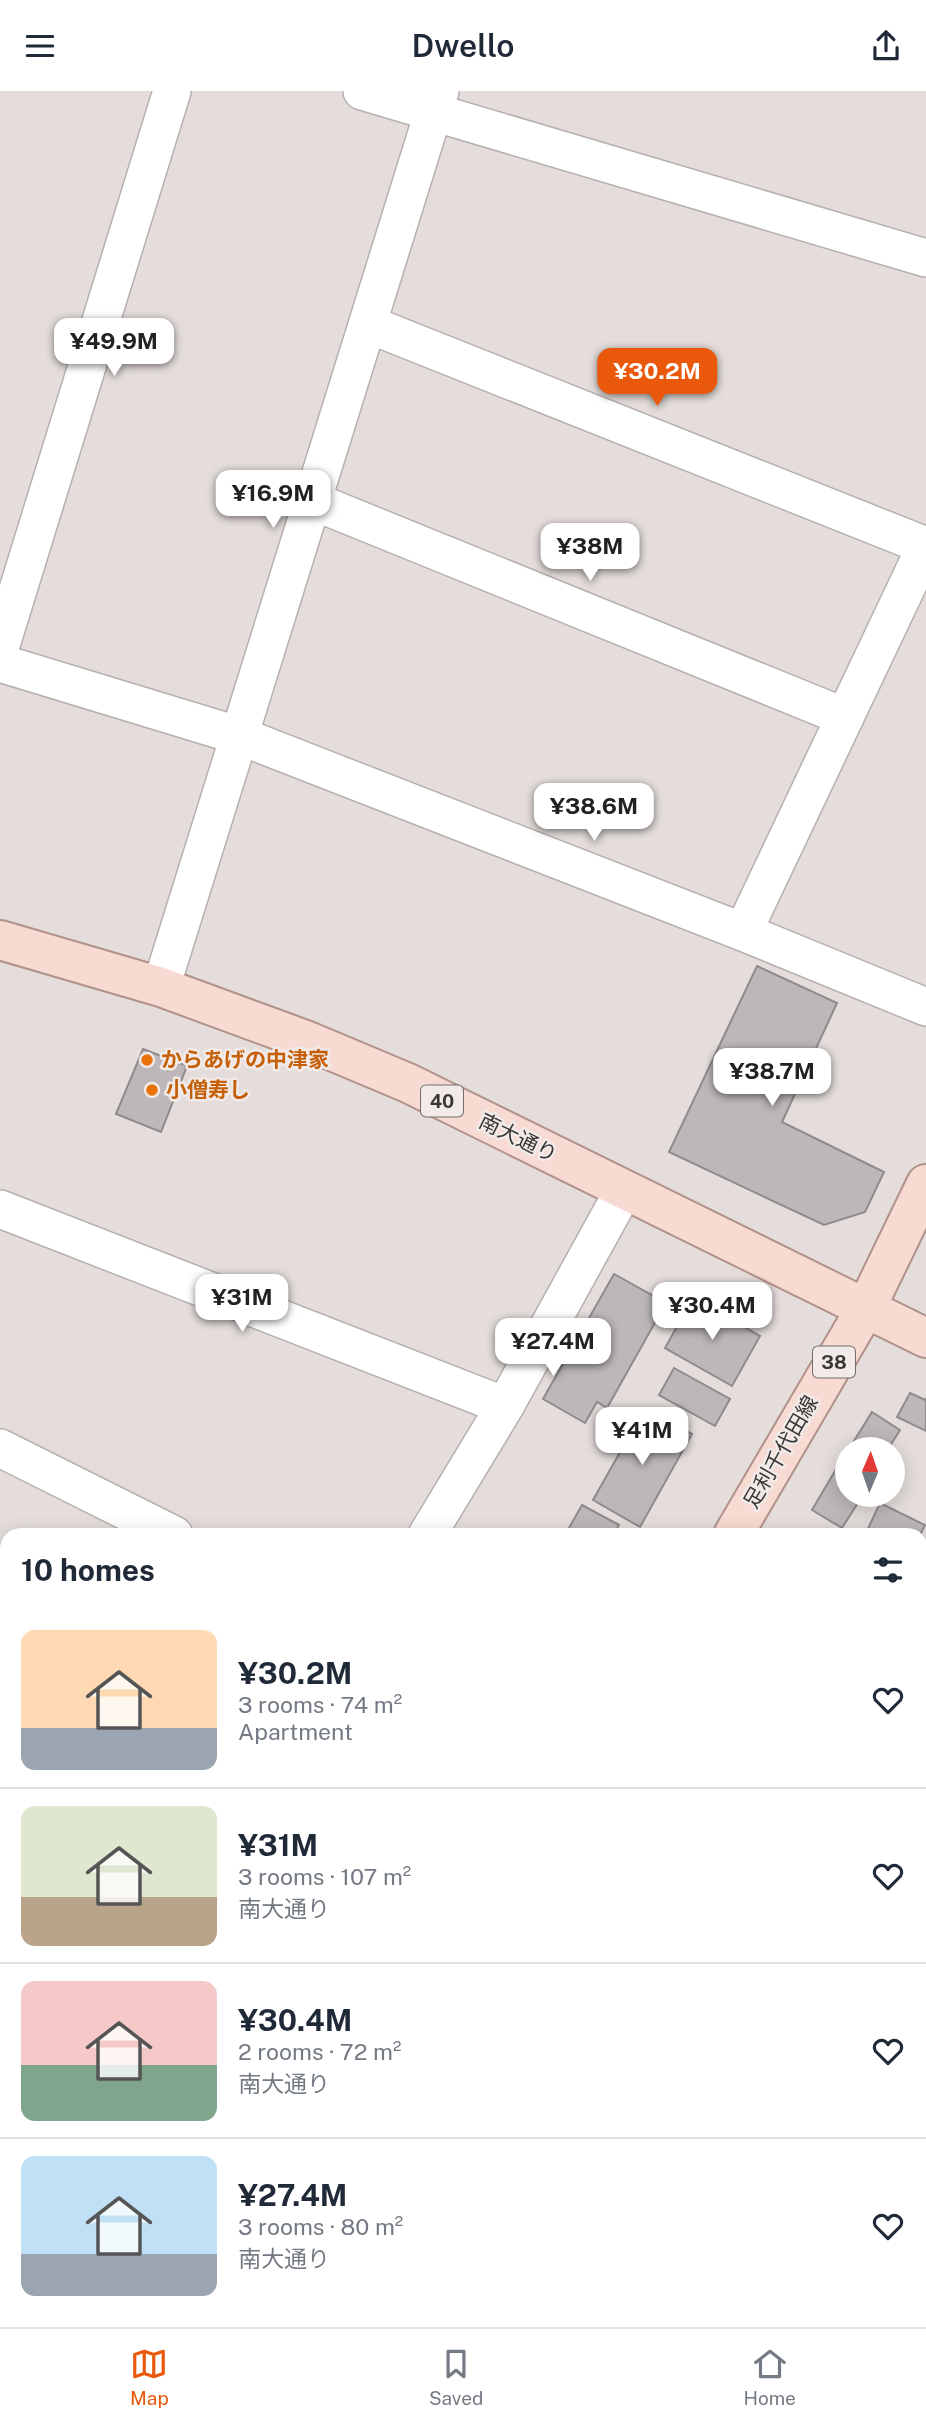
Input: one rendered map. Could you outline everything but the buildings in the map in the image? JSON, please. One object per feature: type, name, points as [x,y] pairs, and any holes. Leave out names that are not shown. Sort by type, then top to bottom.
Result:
[{"type":"main road","name":"南大通り","points":[[0,940],[161,987],[308,1041],[408,1083],[866,1308]]},
{"type":"main road","name":"足利千代田線","points":[[737,1528],[866,1308],[926,1184]]},
{"type":"main road","name":"40","points":[[866,1308],[926,1338]]},
{"type":"street","points":[[0,648],[172,91]]},
{"type":"street","points":[[362,91],[437,102],[926,258]]},
{"type":"street","points":[[161,987],[437,102]]},
{"type":"street","points":[[368,324],[926,546],[743,932]]},
{"type":"street","points":[[313,502],[845,717]]},
{"type":"street","points":[[0,663],[240,736],[743,932],[926,1007]]},
{"type":"street","points":[[431,1528],[505,1406],[624,1190]]},
{"type":"street","points":[[0,1209],[505,1406]]},
{"type":"street","points":[[0,1448],[160,1528]]},
{"type":"place","name":"からあげの中津家","points":[[147,1060]]},
{"type":"place","name":"小僧寿し","points":[[152,1090]]}]
